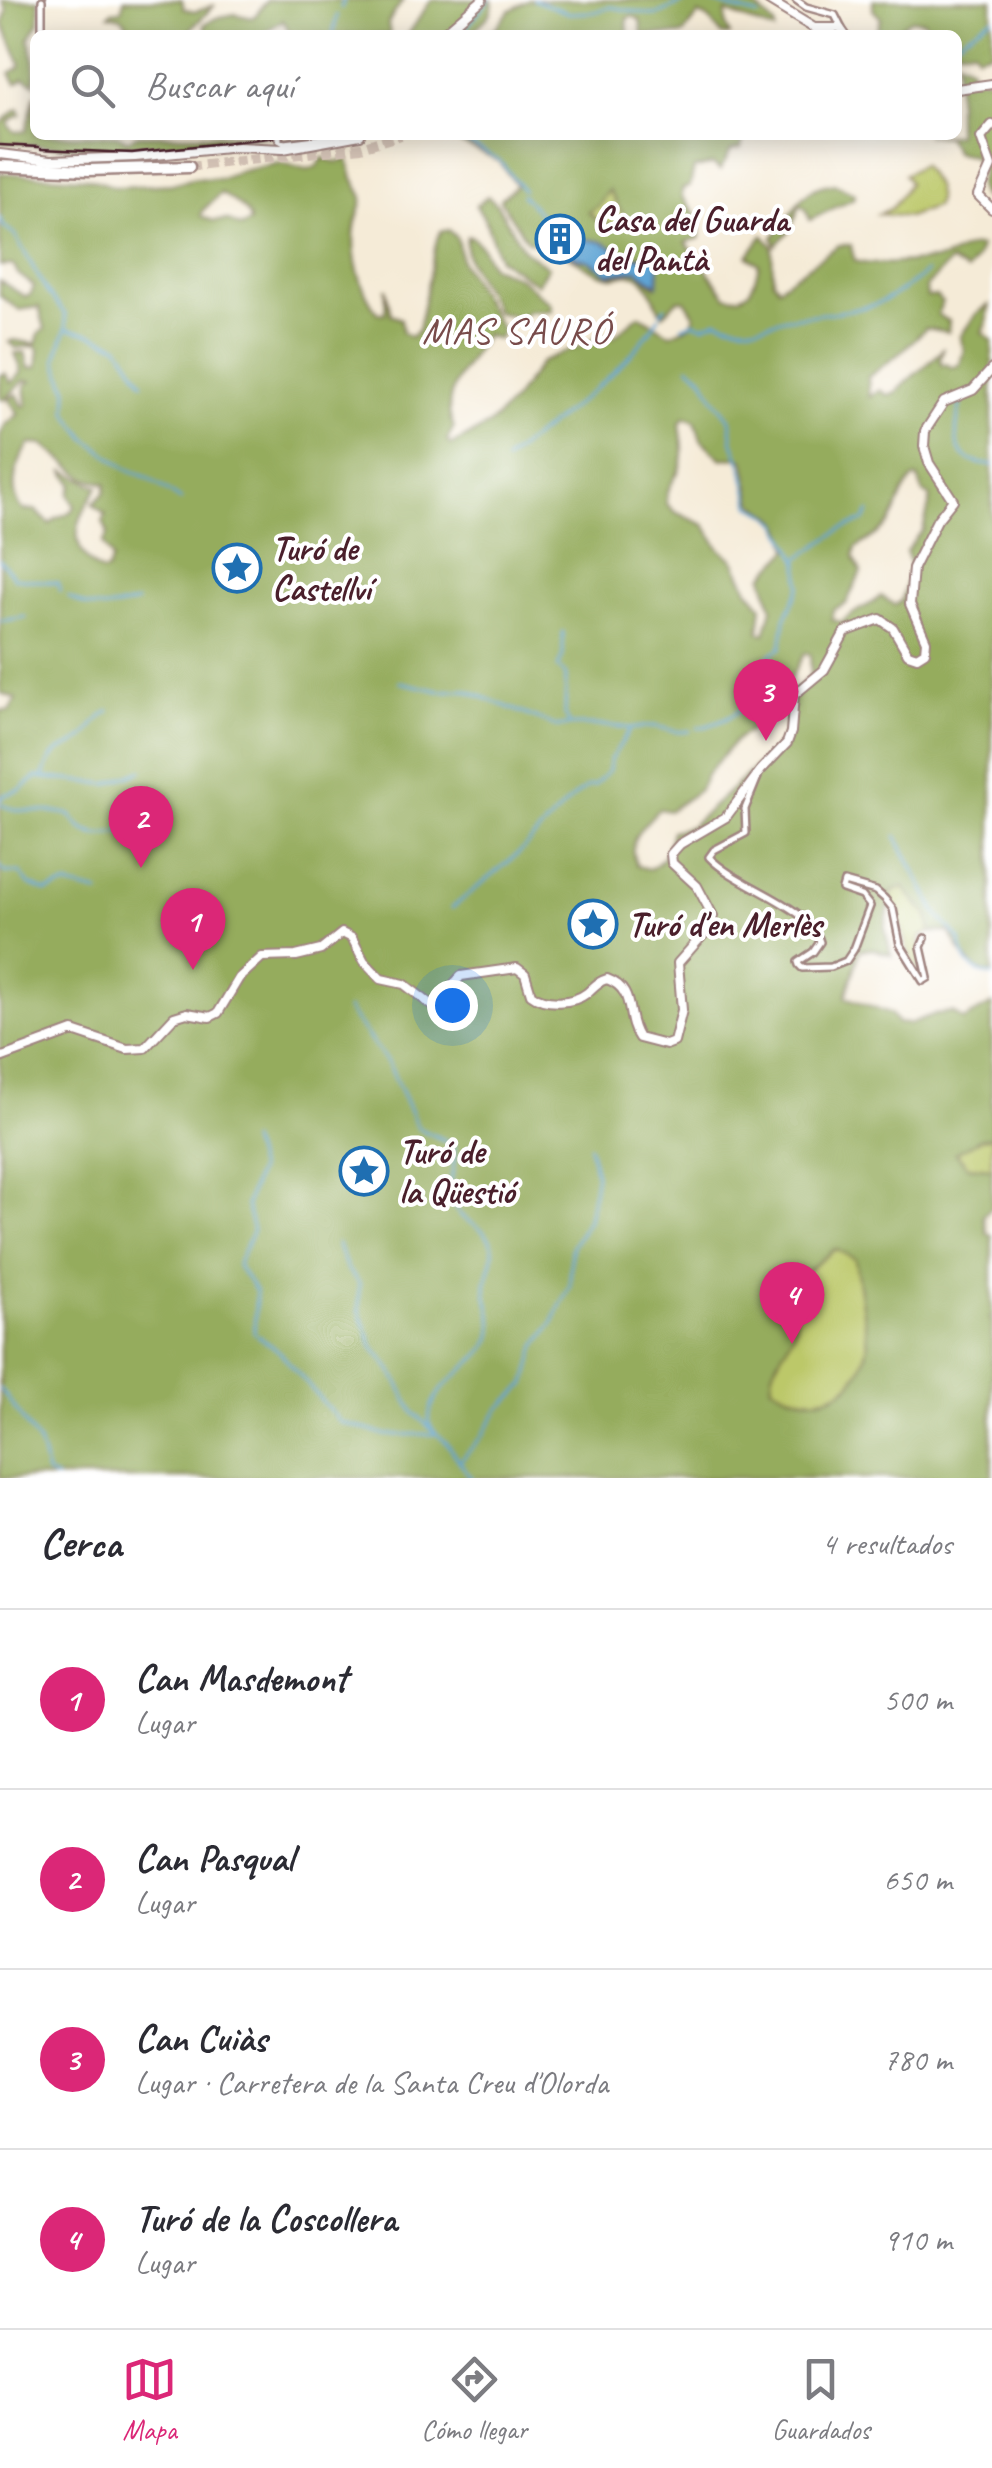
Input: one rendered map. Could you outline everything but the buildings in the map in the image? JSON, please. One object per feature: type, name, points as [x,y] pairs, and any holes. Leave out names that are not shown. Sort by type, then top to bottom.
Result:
[{"type":"highway","points":[[0,166],[89,170],[189,167]]},
{"type":"main road","points":[[446,30],[482,0]]},
{"type":"main road","points":[[768,0],[814,28],[831,30]]},
{"type":"main road","points":[[962,88],[992,84]]},
{"type":"main road","points":[[992,126],[981,138],[991,166],[978,195],[992,209]]},
{"type":"main road","points":[[0,154],[51,160],[135,158],[238,147],[285,149],[329,140]]},
{"type":"main road","points":[[0,1058],[73,1031],[125,1048],[146,1048],[178,1015],[210,1017],[218,1013],[239,978],[262,957],[296,956],[320,950],[342,933],[352,938],[364,962],[381,979],[404,984],[438,1010],[448,1008],[454,984],[468,974],[517,968],[523,972],[531,994],[544,1001],[578,998],[607,979],[626,993],[638,1038],[672,1044],[682,1018],[678,963],[710,928],[713,916],[696,886],[672,863],[671,854],[680,844],[726,817],[788,740],[794,694],[824,670],[845,632],[880,619],[893,628],[908,654],[918,657],[925,652],[926,641],[910,604],[913,568],[937,520],[953,500],[929,463],[924,431],[944,402],[973,390],[992,370]]},
{"type":"street","points":[[42,0],[42,30]]},
{"type":"street","points":[[796,0],[835,15],[840,30]]},
{"type":"street","points":[[758,774],[745,809],[746,833],[714,850],[709,857],[750,888],[800,913],[812,924],[820,942],[799,965],[834,967],[853,952],[870,906],[862,896],[842,889],[844,882],[885,898],[893,909],[900,944],[923,981],[928,978],[922,947],[925,938]]},
{"type":"green space","points":[[1,0],[39,0],[39,22],[30,30],[29,39],[30,81],[24,78],[16,84],[10,73],[20,67],[20,62],[3,24],[7,10]]},
{"type":"green space","points":[[124,0],[182,0],[184,9],[195,12],[215,5],[190,30],[119,30],[128,25],[121,17],[109,15],[121,10]]},
{"type":"green space","points":[[267,0],[403,0],[388,23],[389,30],[288,30],[283,20],[268,30],[206,30],[204,25],[235,14],[254,17]]},
{"type":"green space","points":[[431,0],[492,0],[489,15],[475,30],[411,30]]},
{"type":"green space","points":[[529,0],[754,0],[775,30],[726,12],[728,30],[718,30],[699,14],[687,30],[641,30],[640,20],[632,16],[627,18],[628,30],[492,30],[509,11]]},
{"type":"green space","points":[[873,0],[992,0],[992,51],[977,55],[974,49],[962,49],[962,30],[930,30],[924,21],[911,19],[902,25],[905,30],[877,30],[881,18],[873,10]]},
{"type":"green space","points":[[962,62],[971,67],[971,76],[992,79],[992,193],[982,197],[978,185],[982,170],[972,156],[956,153],[948,140],[962,140]]},
{"type":"green space","points":[[16,110],[21,114],[9,121],[9,126],[15,132],[26,131],[30,115],[30,140],[220,140],[122,150],[0,143],[0,124]]},
{"type":"green space","points":[[454,140],[743,140],[741,148],[731,150],[720,170],[713,164],[694,168],[690,186],[682,189],[682,197],[698,217],[700,238],[686,242],[726,296],[741,296],[750,290],[759,264],[748,256],[763,235],[772,246],[773,281],[778,287],[839,245],[851,245],[855,260],[881,264],[941,259],[980,247],[967,271],[950,262],[926,287],[927,297],[936,296],[942,302],[938,315],[949,321],[948,332],[926,328],[868,377],[869,397],[880,390],[887,395],[896,393],[944,347],[942,365],[952,368],[960,364],[964,349],[960,337],[976,314],[989,305],[982,332],[992,340],[992,975],[972,965],[950,932],[931,932],[928,916],[903,887],[892,891],[885,929],[891,955],[873,949],[860,950],[846,997],[890,1013],[898,1023],[909,1024],[953,1012],[963,1020],[992,1004],[992,1137],[980,1139],[956,1153],[967,1166],[992,1168],[992,1207],[983,1216],[987,1233],[992,1235],[992,1478],[0,1478],[0,710],[9,711],[16,699],[0,693],[0,436],[5,425],[19,414],[8,399],[17,394],[23,406],[27,405],[25,385],[31,381],[25,380],[4,400],[0,398],[0,375],[5,373],[11,383],[22,372],[15,353],[25,352],[29,368],[37,367],[39,349],[16,348],[9,342],[36,344],[39,333],[45,329],[39,307],[19,310],[0,296],[0,281],[26,297],[34,286],[13,265],[0,266],[0,173],[88,178],[116,187],[172,184],[195,178],[222,179],[279,163],[308,170],[323,158],[336,162],[348,159],[363,197],[355,228],[356,262],[362,284],[378,313],[385,313],[386,288],[391,315],[401,319],[403,332],[411,337],[418,330],[437,239],[441,231],[449,230],[457,238],[462,263],[503,332],[498,339],[486,335],[457,379],[449,403],[454,427],[447,441],[451,445],[489,425],[513,401],[542,361],[588,343],[600,334],[613,337],[639,315],[671,334],[690,325],[695,316],[685,300],[677,300],[663,315],[641,278],[630,274],[606,276],[591,269],[574,260],[558,245],[563,242],[560,236],[548,246],[527,241],[500,200],[516,185],[498,160]],"holes":[[[609,190],[623,215],[619,225],[599,222],[588,212],[599,205]],[[221,193],[243,209],[250,222],[241,227],[227,220],[213,221],[201,216]],[[587,239],[624,253],[647,255],[655,286],[637,270],[611,274],[574,257],[573,253]],[[685,417],[695,421],[701,440],[722,459],[744,460],[753,503],[774,517],[785,533],[789,550],[763,576],[772,608],[765,634],[759,632],[762,606],[748,589],[734,560],[719,548],[705,525],[675,512],[667,504],[669,488],[682,460],[680,423]],[[30,444],[44,445],[85,478],[106,484],[105,492],[93,504],[106,515],[103,522],[108,533],[103,544],[112,559],[107,571],[102,572],[90,562],[78,542],[80,520],[98,487],[63,470],[73,484],[69,494],[75,507],[50,524],[35,510],[23,510],[18,502],[15,477]],[[914,478],[931,497],[923,530],[906,551],[911,566],[901,601],[895,605],[881,596],[842,622],[832,620],[833,610],[846,604],[861,572],[854,557],[856,548],[890,522]],[[805,653],[810,654],[811,675],[792,694],[778,747],[691,826],[672,831],[659,862],[649,869],[637,866],[634,841],[642,828],[659,809],[669,811],[699,790],[706,775],[737,739],[778,713],[769,703],[785,688]],[[835,1249],[855,1259],[868,1344],[856,1377],[834,1395],[804,1398],[772,1386],[774,1370],[795,1326],[788,1286]]]},
{"type":"green space","points":[[921,165],[936,190],[935,207],[908,217],[879,214],[892,208],[909,183],[904,175]]},
{"type":"green space","points":[[835,184],[855,194],[854,198],[810,220],[800,205],[790,230],[775,246],[773,237],[805,195],[823,185]]},
{"type":"green space","points":[[609,189],[623,215],[619,226],[599,222],[588,212],[599,205]]},
{"type":"green space","points":[[488,196],[524,250],[548,267],[537,284],[499,259],[485,219],[476,206]]},
{"type":"green space","points":[[467,236],[482,247],[491,266],[519,277],[551,304],[552,311],[528,311],[520,318],[496,312],[467,256]]},
{"type":"green space","points":[[903,887],[928,916],[931,932],[920,941],[925,979],[911,960],[890,903],[892,890]]},
{"type":"green space","points":[[992,1137],[992,1169],[967,1166],[956,1153],[980,1139]]},
{"type":"green space","points":[[835,1249],[855,1258],[868,1344],[863,1362],[856,1377],[834,1395],[804,1398],[788,1394],[772,1386],[772,1378],[795,1327],[788,1286]]},
{"type":"water","points":[[586,239],[603,242],[629,257],[653,257],[659,263],[658,285],[637,270],[609,274],[574,257],[572,253],[581,249]]},
{"type":"waterway","points":[[341,8],[344,0]]},
{"type":"waterway","points":[[534,0],[569,13],[611,7],[655,15],[689,0]]},
{"type":"waterway","points":[[703,0],[759,16]]},
{"type":"waterway","points":[[464,30],[486,4]]},
{"type":"waterway","points":[[334,30],[337,15]]},
{"type":"waterway","points":[[962,38],[992,18]]},
{"type":"waterway","points":[[463,140],[499,160],[523,190]]},
{"type":"waterway","points":[[522,195],[552,227],[585,247]]},
{"type":"waterway","points":[[0,218],[65,314],[66,329],[119,346],[143,382]]},
{"type":"waterway","points":[[682,326],[693,322],[704,326],[717,320],[756,326],[862,308],[892,296],[926,272]]},
{"type":"waterway","points":[[661,313],[665,307]]},
{"type":"waterway","points":[[505,461],[608,377],[659,317]]},
{"type":"waterway","points":[[66,329],[56,359],[68,390],[67,412],[75,424],[87,439],[125,468],[181,500]]},
{"type":"waterway","points":[[689,366],[703,377],[730,419],[751,506],[778,523],[799,562],[800,586],[785,619],[781,648],[765,663],[763,685],[735,714],[698,728]]},
{"type":"waterway","points":[[961,400],[957,444],[967,459],[992,465]]},
{"type":"waterway","points":[[798,559],[842,529],[864,521],[869,512]]},
{"type":"waterway","points":[[0,560],[15,578],[58,583],[60,591]]},
{"type":"waterway","points":[[68,597],[101,608],[137,602]]},
{"type":"waterway","points":[[0,621],[26,617]]},
{"type":"waterway","points":[[563,632],[563,655],[558,667],[566,675],[565,715],[569,723]]},
{"type":"waterway","points":[[400,682],[440,691],[465,690],[558,727],[652,726],[690,731]]},
{"type":"waterway","points":[[44,775],[57,752],[78,742],[109,711]]},
{"type":"waterway","points":[[452,908],[519,853],[572,798],[595,785],[609,770],[610,760],[630,730]]},
{"type":"waterway","points":[[0,800],[37,777],[108,784],[143,770]]},
{"type":"waterway","points":[[0,804],[23,811],[66,814],[93,834],[116,833],[137,823]]},
{"type":"waterway","points":[[896,836],[937,914],[960,940],[966,962],[980,973],[992,976]]},
{"type":"waterway","points":[[0,866],[4,872],[20,873],[30,885],[47,892],[66,885],[99,893]]},
{"type":"waterway","points":[[347,1009],[388,1063],[418,1128],[453,1144],[450,1191],[454,1206],[492,1244],[486,1289],[492,1337],[482,1353],[436,1398],[429,1422],[435,1434]]},
{"type":"waterway","points":[[250,1141],[258,1170],[246,1205],[253,1230],[237,1265],[256,1292],[254,1333],[279,1351],[340,1422],[386,1435],[434,1434]]},
{"type":"waterway","points":[[461,1460],[498,1410],[526,1384],[536,1346],[551,1326],[570,1285],[571,1248],[588,1220],[596,1174],[589,1146]]},
{"type":"waterway","points":[[337,1243],[347,1269],[359,1283],[359,1310],[373,1347],[392,1371],[414,1413],[447,1443],[471,1478]]},
{"type":"waterway","points":[[1,1389],[40,1445],[47,1473],[56,1478]]},
{"type":"tunnel","points":[[189,167],[361,147],[384,140]]},
{"type":"railway","points":[[41,149],[132,153],[250,140]]},
{"type":"railway","points":[[0,145],[39,147]]},
{"type":"place","name":"Casa del Guarda del Pantà","points":[[560,239]]},
{"type":"place","name":"Turó de Castellví","points":[[237,568]]},
{"type":"place","name":"Can Cuiàs","points":[[766,741]]},
{"type":"place","name":"Can Pasqual","points":[[141,868]]},
{"type":"place","name":"Turó d'en Merlès","points":[[593,924]]},
{"type":"place","name":"Can Masdemont","points":[[193,970]]},
{"type":"place","name":"Turó de la Qüestió","points":[[364,1171]]},
{"type":"place","name":"Turó de la Coscollera","points":[[792,1344]]},
{"type":"district","name":"MAS SAURÓ","points":[[517,330]]}]
